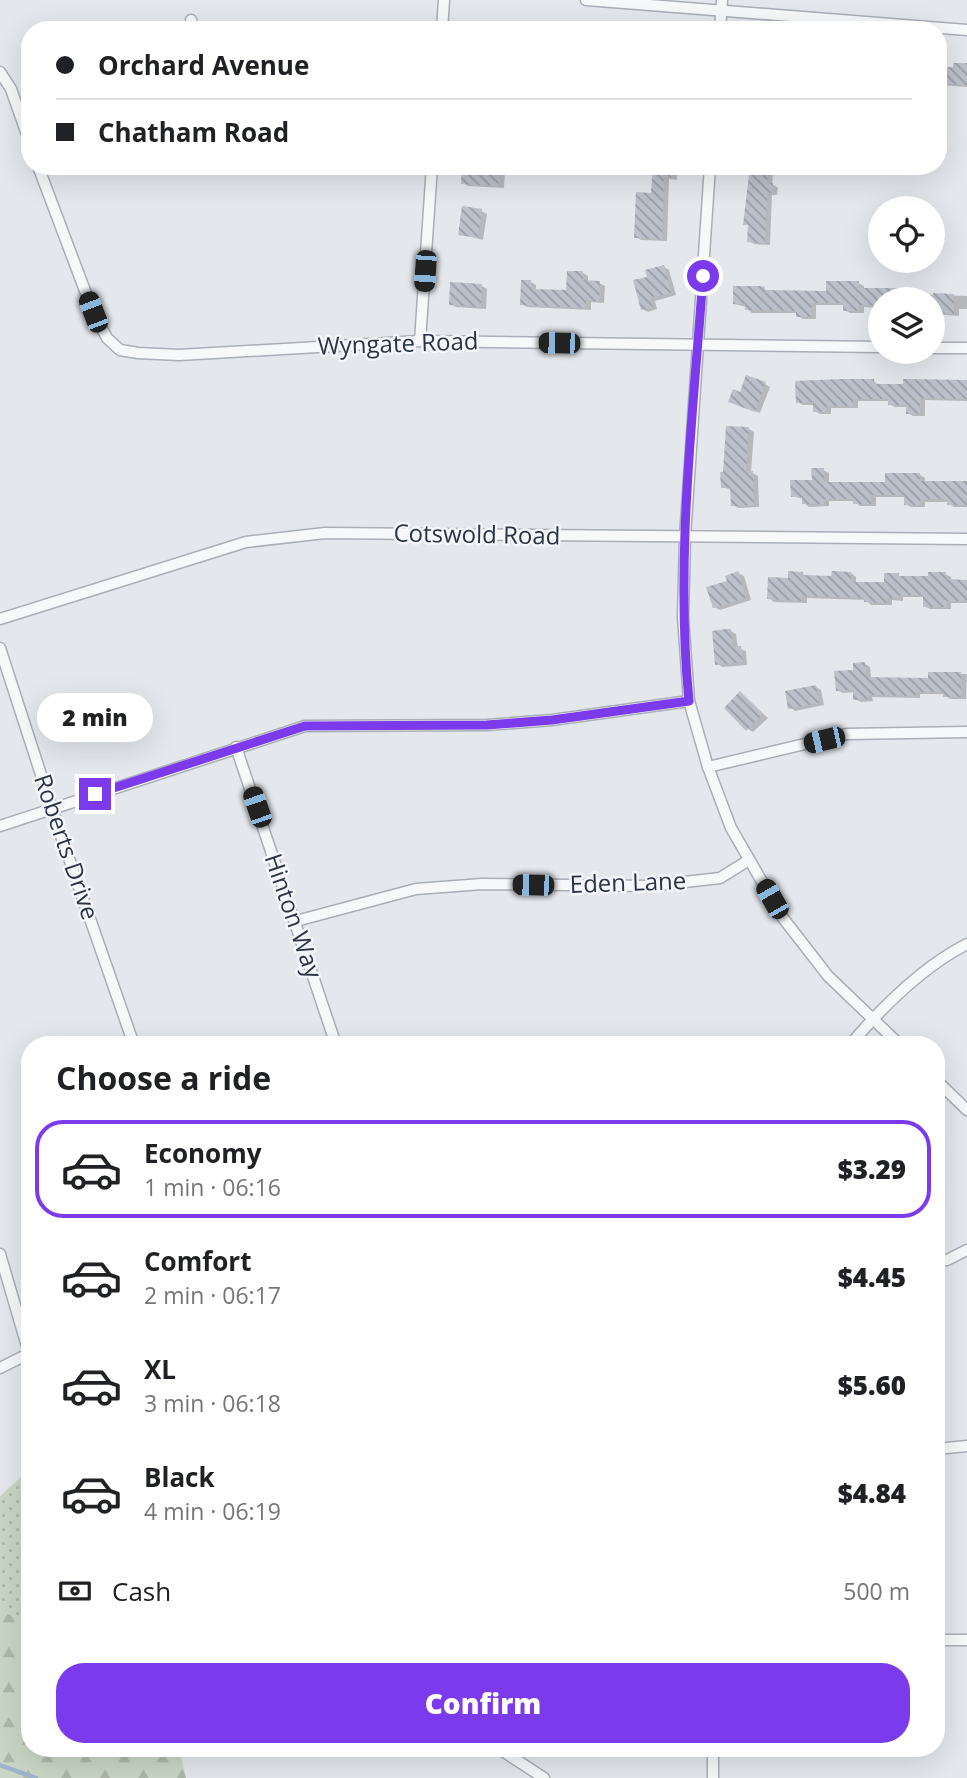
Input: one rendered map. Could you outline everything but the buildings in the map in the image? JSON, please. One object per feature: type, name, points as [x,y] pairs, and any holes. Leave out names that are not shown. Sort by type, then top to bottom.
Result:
[{"type":"street","points":[[443,21],[444,0]]},
{"type":"street","points":[[586,0],[721,6],[875,21]]},
{"type":"street","points":[[947,28],[967,30]]},
{"type":"street","points":[[0,72],[11,89],[21,117]]},
{"type":"street","name":"Wyngate Road","points":[[41,175],[93,312],[107,338],[120,350],[179,355],[421,341],[868,347]]},
{"type":"street","points":[[421,341],[431,175]]},
{"type":"street","points":[[709,175],[685,537],[683,617],[689,701],[708,767],[731,828],[783,918],[828,976],[891,1036]]},
{"type":"street","points":[[945,348],[967,348]]},
{"type":"street","name":"Cotswold Road","points":[[0,619],[246,542],[324,533],[967,539]]},
{"type":"street","name":"Roberts Drive","points":[[0,648],[52,809],[131,1036]]},
{"type":"street","points":[[0,826],[305,726],[487,725],[552,720],[689,701]]},
{"type":"street","points":[[708,767],[847,734],[967,732]]},
{"type":"street","name":"Hinton Way","points":[[236,747],[333,1036]]},
{"type":"street","name":"Eden Lane","points":[[296,921],[416,889],[482,884],[649,887],[720,878],[749,860]]},
{"type":"street","points":[[857,1036],[872,1018],[942,956],[967,944]]},
{"type":"street","points":[[945,1089],[967,1110]]},
{"type":"street","points":[[945,1260],[967,1250]]},
{"type":"street","points":[[0,1254],[21,1321]]},
{"type":"street","points":[[0,1368],[21,1357]]},
{"type":"street","points":[[945,1448],[967,1446]]},
{"type":"street","points":[[945,1640],[967,1640]]},
{"type":"street","points":[[512,1757],[544,1778]]},
{"type":"street","points":[[713,1757],[713,1778]]},
{"type":"green space","points":[[21,1477],[21,1620],[0,1610],[0,1496]]},
{"type":"green space","points":[[0,1610],[21,1620],[21,1757],[181,1757],[186,1778],[0,1778]]},
{"type":"waterway","points":[[0,1765],[36,1778]]},
{"type":"route","points":[[95,794],[305,726],[487,725],[552,720],[689,701],[683,617],[685,537],[703,276]]}]
